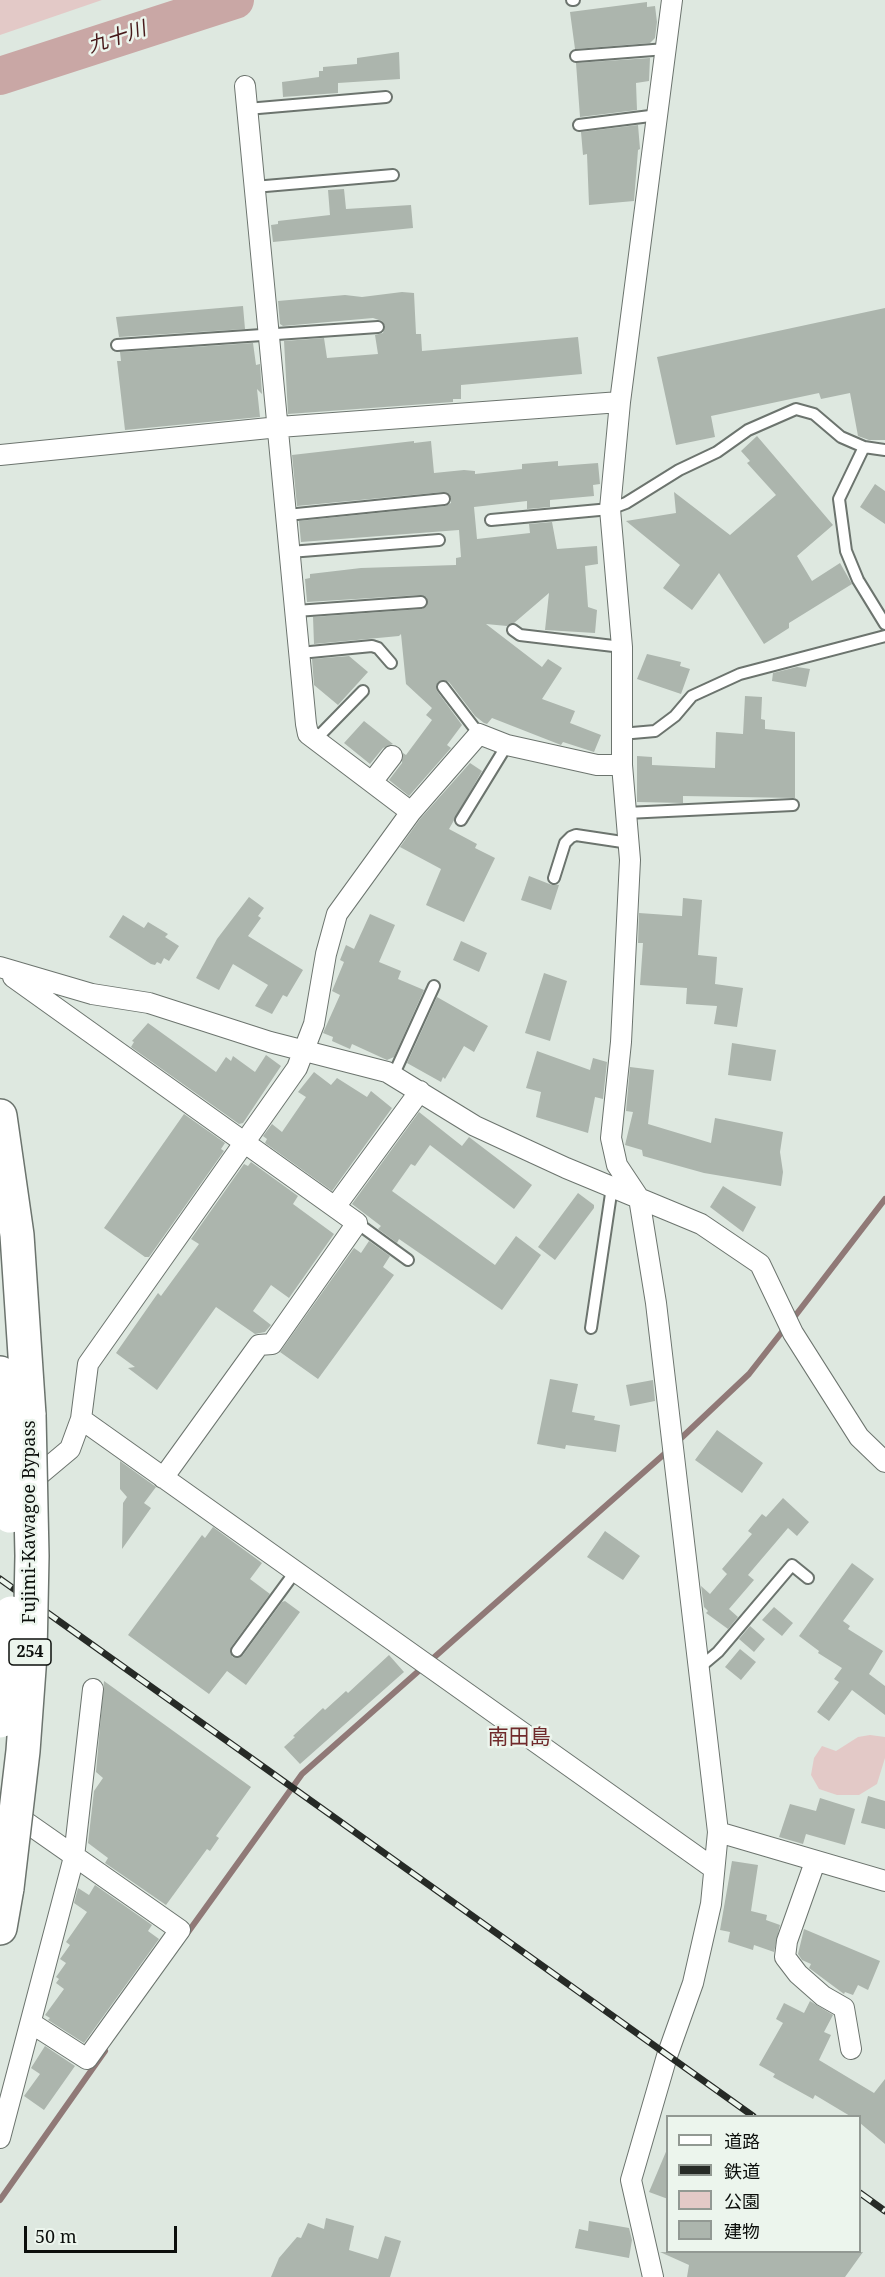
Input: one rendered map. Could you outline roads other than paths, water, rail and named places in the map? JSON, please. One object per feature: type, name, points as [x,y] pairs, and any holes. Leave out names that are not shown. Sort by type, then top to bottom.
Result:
[{"type":"highway","name":"Fujimi-Kawagoe Bypass","points":[[0,1116],[16,1226],[16,1416],[11,1614],[0,1721]]},
{"type":"highway","name":"Fujimi-Kawagoe Bypass","points":[[0,1373],[16,1416],[32,1556],[30,1655],[23,1751],[0,1928]]},
{"type":"street","points":[[653,2277],[631,2180],[668,2056],[693,1983],[711,1904],[718,1832],[656,1303],[639,1198],[617,1165],[611,1138],[621,1042],[629,843],[622,765],[622,647],[610,509],[620,402],[672,0]]},
{"type":"street","points":[[245,86],[308,734],[411,812]]},
{"type":"street","points":[[0,455],[279,427],[620,402]]},
{"type":"street","points":[[0,1504],[70,1449],[81,1419],[88,1364],[297,1068],[314,1024],[326,954],[337,914],[411,812],[479,734],[507,745],[597,765],[622,765]]},
{"type":"street","points":[[372,782],[392,756]]},
{"type":"street","points":[[0,967],[92,994],[149,1003],[393,1076],[475,1126],[701,1224],[760,1264],[793,1333],[859,1437],[885,1462]]},
{"type":"street","points":[[0,967],[357,1223],[272,1344],[259,1345],[163,1478]]},
{"type":"street","points":[[334,1207],[420,1091]]},
{"type":"street","points":[[81,1419],[713,1868]]},
{"type":"street","points":[[0,1478],[19,1491]]},
{"type":"street","points":[[0,2138],[74,1857],[93,1689]]},
{"type":"street","points":[[0,1804],[180,1930],[87,2059],[31,2023]]},
{"type":"street","points":[[718,1832],[885,1881]]},
{"type":"street","points":[[815,1862],[787,1941],[785,1957],[798,1974],[823,1996],[844,2008],[851,2049]]},
{"type":"lane","points":[[576,56],[666,49]]},
{"type":"lane","points":[[247,109],[386,97]]},
{"type":"lane","points":[[579,125],[658,115]]},
{"type":"lane","points":[[255,187],[393,175]]},
{"type":"lane","points":[[117,345],[378,327]]},
{"type":"lane","points":[[491,520],[610,509],[626,503],[679,470],[717,452],[772,417],[796,409],[814,414],[841,437],[864,447],[885,450]]},
{"type":"lane","points":[[864,447],[839,499],[846,551],[858,579],[885,624]]},
{"type":"lane","points":[[287,515],[444,499]]},
{"type":"lane","points":[[290,552],[439,540]]},
{"type":"lane","points":[[296,611],[421,602]]},
{"type":"lane","points":[[513,630],[520,635],[622,647]]},
{"type":"lane","points":[[621,734],[656,730],[675,716],[692,696],[740,674],[885,636]]},
{"type":"lane","points":[[300,653],[372,646],[378,648],[392,663]]},
{"type":"lane","points":[[443,687],[479,734]]},
{"type":"lane","points":[[316,739],[363,691]]},
{"type":"lane","points":[[461,820],[507,745]]},
{"type":"lane","points":[[626,813],[793,805]]},
{"type":"lane","points":[[554,878],[565,843],[576,835],[629,843]]},
{"type":"lane","points":[[393,1076],[435,986]]},
{"type":"lane","points":[[591,1328],[612,1187]]},
{"type":"lane","points":[[357,1223],[408,1260]]},
{"type":"lane","points":[[699,1668],[718,1652],[792,1565],[808,1578]]},
{"type":"lane","points":[[237,1651],[295,1572]]},
{"type":"waterway","name":"九十川","points":[[0,76],[235,0]]},
{"type":"waterway","points":[[792,1320],[885,1199]]},
{"type":"waterway","points":[[677,1442],[749,1374],[785,1328]]},
{"type":"waterway","points":[[186,1935],[302,1774],[670,1449]]},
{"type":"waterway","points":[[0,2200],[105,2051]]},
{"type":"railway","points":[[0,1579],[752,2115]]},
{"type":"railway","points":[[861,2194],[885,2211]]},
{"type":"district","name":"南田島","points":[[519,1738]]}]
